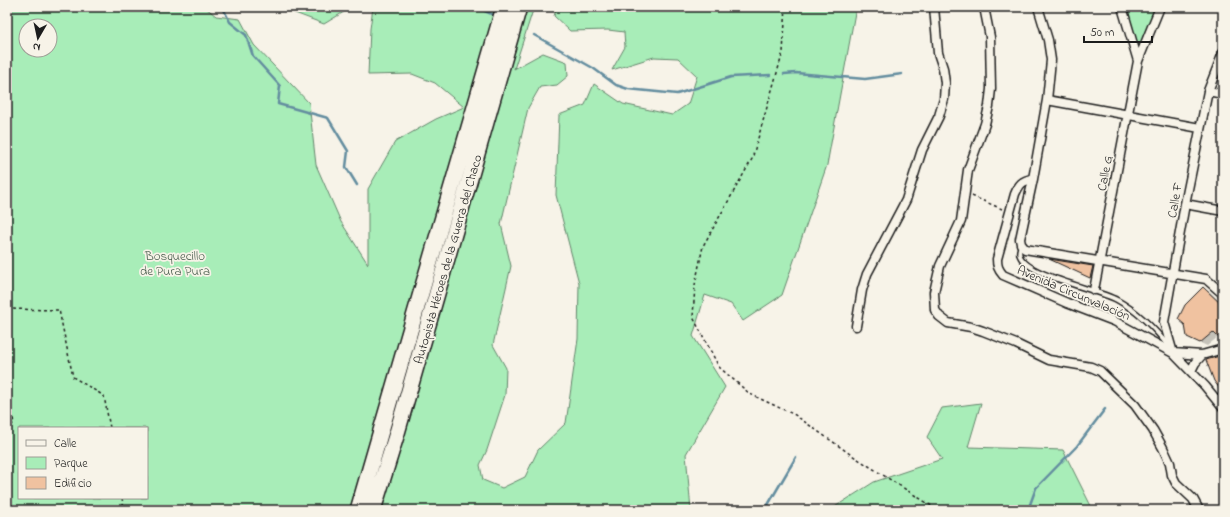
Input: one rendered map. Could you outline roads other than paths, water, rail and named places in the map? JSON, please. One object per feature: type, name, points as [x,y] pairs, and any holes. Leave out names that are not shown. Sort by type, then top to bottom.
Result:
[{"type":"highway","name":"Autopista Héroes de la Guerra del Chaco","points":[[358,510],[504,7]]},
{"type":"highway","name":"Autopista Héroes de la Guerra del Chaco","points":[[373,510],[399,425],[519,7]]},
{"type":"street","points":[[856,326],[862,290],[867,274],[906,200],[922,150],[939,116],[944,99],[946,83],[938,53],[934,7]]},
{"type":"street","points":[[984,7],[990,37],[991,89],[989,106],[985,124],[968,170],[961,221],[940,266],[934,292],[935,310],[939,316],[948,323],[984,331],[1049,360],[1091,367],[1100,371],[1136,405],[1163,448],[1170,463],[1172,475],[1176,483],[1193,499],[1199,510]]},
{"type":"street","points":[[1038,7],[1048,40],[1051,60],[1047,100],[1034,179],[1020,239],[1021,244],[1025,248],[1206,279],[1223,294]]},
{"type":"street","name":"Calle G","points":[[1122,7],[1138,61]]},
{"type":"street","name":"Calle G","points":[[1094,290],[1138,61],[1160,7]]},
{"type":"street","name":"Calle F","points":[[1173,353],[1164,322],[1185,204],[1208,90],[1223,53]]},
{"type":"street","points":[[1208,90],[1223,94]]},
{"type":"street","points":[[1047,100],[1200,128]]},
{"type":"street","name":"Avenida Circunvalación","points":[[1034,179],[1023,181],[1019,185],[1010,212],[997,259],[997,266],[1003,275],[1067,303],[1114,321],[1173,353],[1223,408]]},
{"type":"street","points":[[1185,204],[1223,211]]},
{"type":"street","points":[[1173,353],[1202,355],[1223,349]]},
{"type":"street","points":[[1191,372],[1202,355]]},
{"type":"lane","points":[[1021,244],[1019,256],[1029,265],[1038,271],[1064,282],[1094,290],[1129,307],[1161,337],[1173,353]]},
{"type":"waterway","points":[[226,7],[224,10],[230,22],[246,35],[253,56],[280,86],[278,104],[328,118],[348,151],[346,167],[357,185]]},
{"type":"waterway","points":[[476,7],[496,16]]},
{"type":"waterway","points":[[534,35],[593,68],[616,85],[628,89],[677,94],[731,77],[770,75]]},
{"type":"waterway","points":[[784,74],[796,73],[865,79],[902,74]]},
{"type":"waterway","points":[[1028,510],[1036,488],[1077,446],[1105,409]]},
{"type":"waterway","points":[[765,510],[796,457]]},
{"type":"park label","name":"Bosquecillo de Pura Pura","points":[[175,262]]}]
